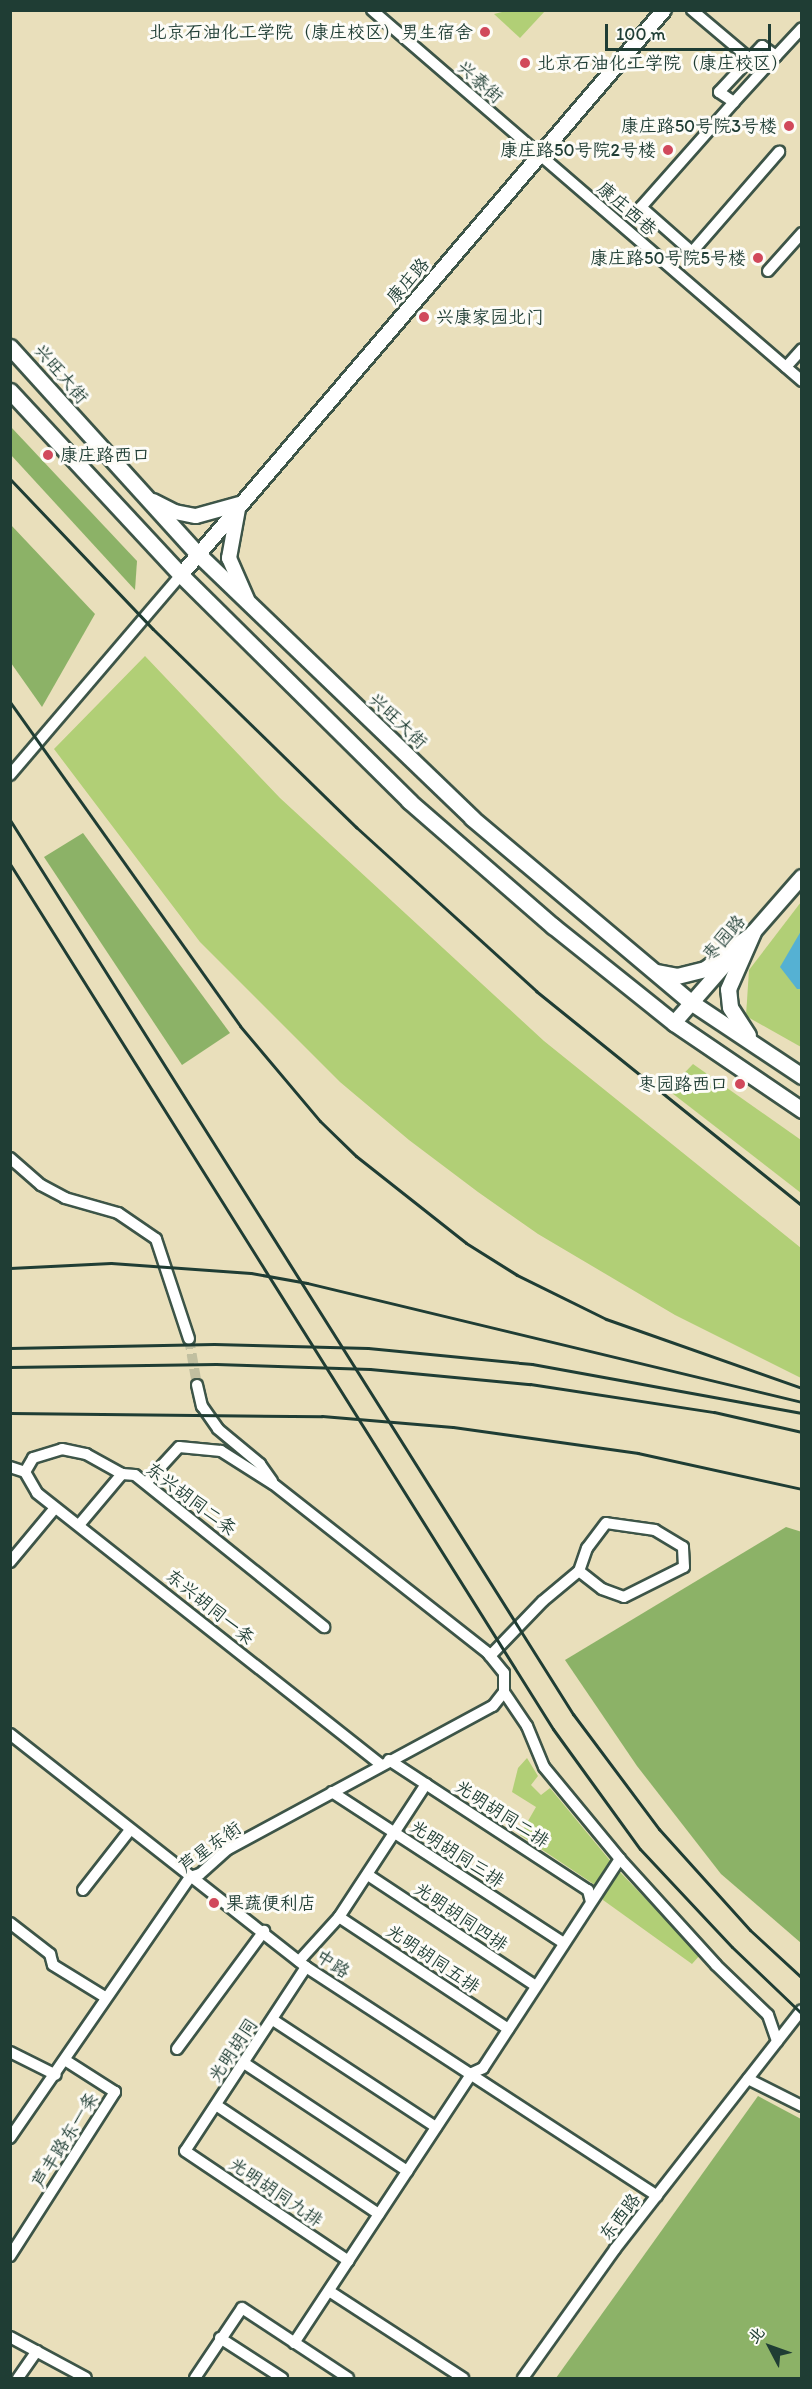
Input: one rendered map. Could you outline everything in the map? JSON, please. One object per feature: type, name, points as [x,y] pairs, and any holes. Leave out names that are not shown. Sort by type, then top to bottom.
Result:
[{"type":"main road","name":"兴旺大街","points":[[10,346],[153,501],[198,554],[250,607],[472,818],[651,970],[692,1002],[801,1076]]},
{"type":"main road","points":[[10,391],[181,575],[409,801],[553,926],[674,1023],[801,1110]]},
{"type":"main road","points":[[651,970],[677,976],[705,969],[753,932]]},
{"type":"main road","points":[[753,932],[728,989],[730,1008],[741,1027],[760,1049]]},
{"type":"street","name":"兴泰街","points":[[372,10],[540,155]]},
{"type":"street","name":"康庄路","points":[[181,575],[239,504],[664,10]]},
{"type":"street","points":[[692,10],[750,59]]},
{"type":"street","points":[[779,152],[692,252],[641,207],[801,28]]},
{"type":"street","points":[[734,102],[720,92],[762,46],[776,56]]},
{"type":"street","name":"康庄西巷","points":[[540,155],[801,381]]},
{"type":"street","points":[[768,271],[801,233]]},
{"type":"street","points":[[786,367],[801,350]]},
{"type":"street","points":[[153,501],[176,512],[196,516],[239,504],[229,558],[250,607]]},
{"type":"street","points":[[10,775],[181,575]]},
{"type":"street","name":"枣园路","points":[[674,1023],[801,877]]},
{"type":"street","points":[[10,1158],[41,1185],[65,1198],[118,1213],[156,1239],[189,1339]]},
{"type":"street","points":[[197,1385],[202,1406],[218,1429],[260,1464],[273,1484]]},
{"type":"street","points":[[147,1482],[179,1447],[221,1451],[273,1484],[490,1656],[504,1673],[504,1692],[527,1726],[544,1767],[620,1859],[716,1965],[768,2015],[777,2041]]},
{"type":"street","name":"东兴胡同二条","points":[[25,1472],[33,1458],[62,1449],[86,1454],[122,1474],[135,1475],[147,1482],[324,1627]]},
{"type":"street","points":[[10,1467],[25,1472]]},
{"type":"street","name":"东兴胡同一条","points":[[25,1472],[37,1493],[55,1508],[384,1762]]},
{"type":"street","points":[[79,1525],[122,1474]]},
{"type":"street","points":[[10,1562],[55,1508]]},
{"type":"street","points":[[490,1656],[543,1601],[579,1571],[588,1548],[606,1523],[655,1530],[683,1547],[684,1567],[624,1597],[602,1589],[579,1571]]},
{"type":"street","name":"芦星东街","points":[[10,2138],[56,2075],[105,1997],[190,1877],[200,1874],[228,1849],[384,1762],[493,1706],[504,1692]]},
{"type":"street","name":"中路","points":[[10,1734],[190,1877],[264,1931],[303,1964],[657,2196]]},
{"type":"street","name":"光明胡同二排","points":[[384,1762],[426,1784],[588,1890],[591,1902]]},
{"type":"street","name":"光明胡同","points":[[185,2151],[273,2020],[303,1964],[368,1875],[426,1784]]},
{"type":"street","name":"光明胡同三排","points":[[332,1792],[564,1943]]},
{"type":"street","points":[[83,1890],[130,1830]]},
{"type":"street","points":[[294,2343],[472,2073],[483,2068],[620,1859]]},
{"type":"street","name":"光明胡同四排","points":[[368,1875],[536,1986]]},
{"type":"street","name":"光明胡同五排","points":[[339,1917],[508,2029]]},
{"type":"street","points":[[10,1923],[50,1954],[53,1965],[105,1997]]},
{"type":"street","points":[[177,2049],[264,1931]]},
{"type":"street","name":"东西路","points":[[523,2379],[657,2196],[801,2010]]},
{"type":"street","points":[[273,2020],[436,2127]]},
{"type":"street","points":[[10,2052],[56,2075]]},
{"type":"street","name":"芦丰路东一条","points":[[10,2256],[115,2092],[65,2060]]},
{"type":"street","points":[[244,2063],[407,2171]]},
{"type":"street","points":[[748,2079],[801,2106]]},
{"type":"street","points":[[216,2105],[379,2214]]},
{"type":"street","name":"光明胡同九排","points":[[185,2151],[349,2260]]},
{"type":"street","points":[[329,2291],[463,2379]]},
{"type":"street","points":[[195,2379],[242,2308],[348,2379]]},
{"type":"street","points":[[10,2337],[86,2379]]},
{"type":"street","points":[[220,2338],[282,2379]]},
{"type":"street","points":[[18,2379],[37,2351]]},
{"type":"green space","points":[[510,10],[545,11],[520,38],[494,14]]},
{"type":"green space","points":[[11,427],[137,561],[135,590],[11,455]]},
{"type":"green space","points":[[11,525],[95,614],[42,707],[11,663]]},
{"type":"green space","points":[[145,656],[280,798],[544,1041],[801,1248],[801,1378],[675,1315],[538,1234],[478,1192],[409,1140],[340,1082],[200,942],[54,749]]},
{"type":"green space","points":[[83,833],[230,1033],[182,1065],[44,857]]},
{"type":"green space","points":[[801,902],[801,1047],[746,1016],[749,970]]},
{"type":"green space","points":[[693,1064],[801,1140],[801,1193],[668,1090]]},
{"type":"green space","points":[[786,1527],[802,1532],[801,1943],[721,1874],[637,1766],[565,1660]]},
{"type":"green space","points":[[527,1758],[538,1776],[531,1785],[541,1795],[550,1788],[617,1869],[700,1955],[692,1964],[603,1900],[604,1891],[520,1835],[536,1807],[512,1792],[518,1768]]},
{"type":"green space","points":[[758,2096],[801,2119],[801,2378],[556,2378]]},
{"type":"water","points":[[801,931],[802,989],[797,989],[780,967]]},
{"type":"tunnel","points":[[189,1339],[197,1385]]},
{"type":"railway","points":[[10,479],[153,629],[356,827],[536,991],[802,1206]]},
{"type":"railway","points":[[10,702],[240,1026],[320,1121],[356,1156],[466,1243],[517,1275],[606,1319],[802,1388]]},
{"type":"railway","points":[[10,820],[573,1714],[659,1829],[750,1930],[802,1978]]},
{"type":"railway","points":[[10,864],[553,1729],[640,1849],[732,1947],[802,2014]]},
{"type":"railway","points":[[10,1268],[111,1263],[251,1273],[307,1283],[802,1402]]},
{"type":"railway","points":[[10,1348],[214,1344],[368,1348],[532,1364],[802,1413]]},
{"type":"railway","points":[[10,1367],[216,1364],[370,1369],[530,1384],[714,1412],[802,1432]]},
{"type":"railway","points":[[10,1413],[322,1416],[453,1427],[638,1453],[802,1489]]},
{"type":"place","name":"北京石油化工学院（康庄校区）男生宿舍","points":[[485,32]]},
{"type":"place","name":"北京石油化工学院（康庄校区）","points":[[525,63]]},
{"type":"place","name":"康庄路50号院3号楼","points":[[789,126]]},
{"type":"place","name":"康庄路50号院2号楼","points":[[668,150]]},
{"type":"place","name":"康庄路50号院5号楼","points":[[758,258]]},
{"type":"place","name":"兴康家园北门","points":[[424,317]]},
{"type":"place","name":"康庄路西口","points":[[48,455]]},
{"type":"place","name":"枣园路西口","points":[[740,1084]]},
{"type":"place","name":"果蔬便利店","points":[[214,1903]]}]
